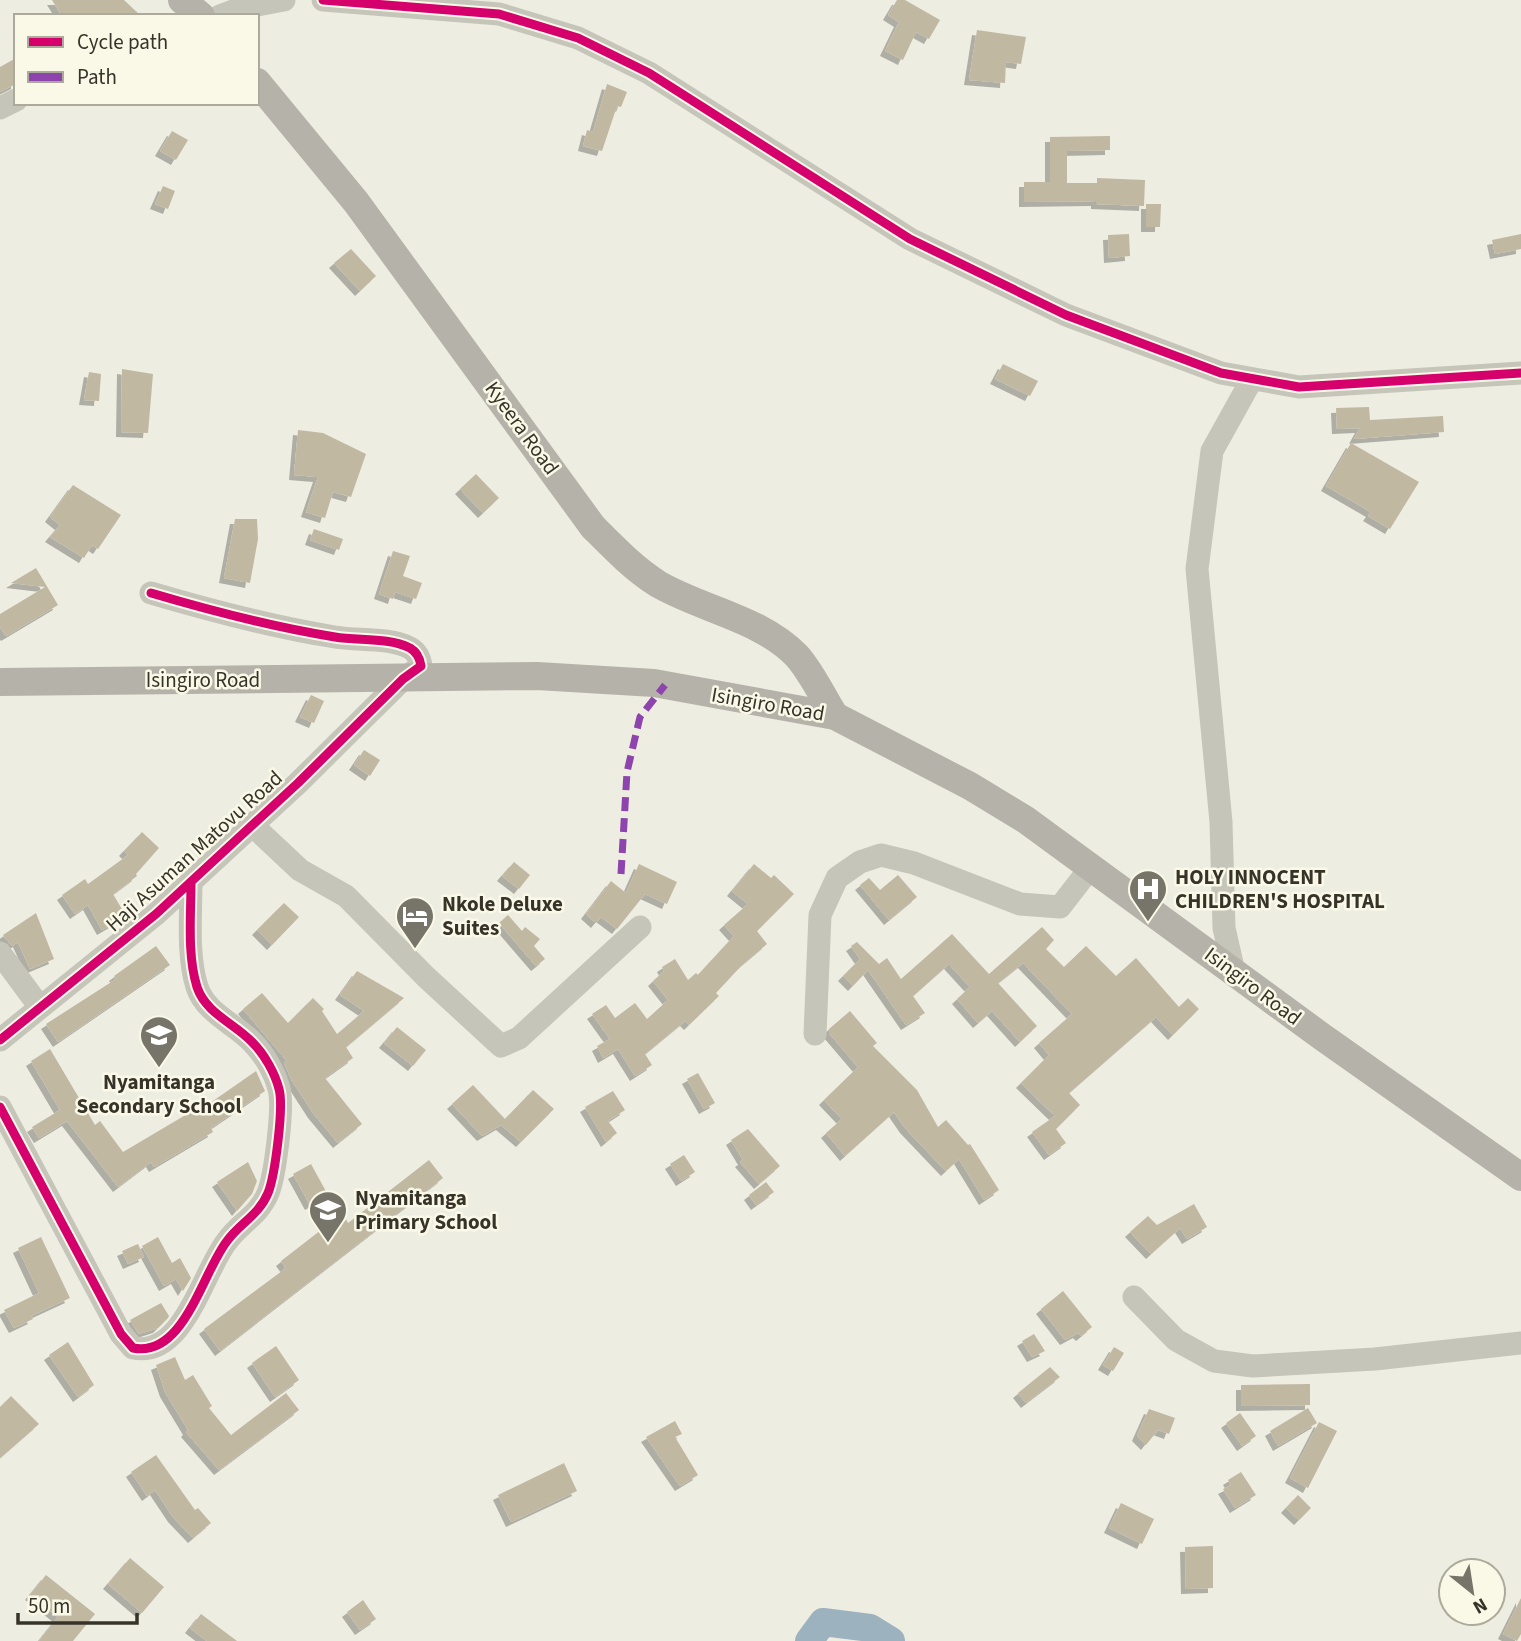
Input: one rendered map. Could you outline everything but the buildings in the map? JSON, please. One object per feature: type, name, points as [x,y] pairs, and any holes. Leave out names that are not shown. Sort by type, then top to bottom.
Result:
[{"type":"main road","name":"Kyeera Road","points":[[259,84],[356,202],[593,527],[629,564],[660,584],[752,625],[776,639],[798,657],[835,716]]},
{"type":"main road","name":"Isingiro Road","points":[[0,682],[537,676],[654,684],[835,716],[970,786],[1026,820],[1521,1177]]},
{"type":"street","points":[[225,14],[241,8],[284,0]]},
{"type":"street","points":[[323,0],[499,15],[578,38],[649,73],[910,239],[1066,315],[1221,373],[1299,387],[1521,373]]},
{"type":"street","points":[[1234,972],[1224,928],[1222,822],[1197,569],[1212,451],[1252,379]]},
{"type":"street","name":"Haji Asuman Matovu Road","points":[[0,1040],[156,914],[403,679],[421,666],[420,658],[411,649],[386,642],[337,638],[231,617],[151,593]]},
{"type":"street","points":[[252,825],[300,870],[346,896],[426,977],[501,1046],[519,1038],[640,927]]},
{"type":"street","points":[[815,1034],[820,915],[837,878],[860,862],[881,855],[914,863],[1020,904],[1060,907],[1091,867]]},
{"type":"street","points":[[0,1107],[121,1334],[133,1349],[146,1351],[170,1339],[193,1304],[228,1239],[257,1214],[269,1192],[283,1104],[279,1087],[253,1042],[208,1005],[198,989],[191,950],[191,881]]},
{"type":"street","points":[[0,953],[39,1006]]},
{"type":"street","points":[[1135,1297],[1176,1340],[1214,1360],[1253,1366],[1375,1359],[1521,1343]]},
{"type":"waterway","points":[[809,1641],[823,1622],[870,1628],[891,1641]]},
{"type":"marked path","points":[[621,874],[627,772],[640,717],[665,685]]},
{"type":"cycle path","points":[[323,0],[499,14],[578,38],[649,73],[910,239],[1066,315],[1221,373],[1299,387],[1521,373]]},
{"type":"cycle path","points":[[0,1040],[156,914],[298,783],[403,679],[421,666],[415,652],[401,645],[288,628],[151,593]]},
{"type":"cycle path","points":[[0,1107],[121,1334],[133,1348],[151,1348],[166,1340],[190,1310],[227,1241],[264,1201],[273,1172],[280,1125],[279,1089],[269,1064],[246,1036],[207,1004],[197,987],[191,948],[191,882]]},
{"type":"place","name":"HOLY INNOCENT CHILDREN'S HOSPITAL","points":[[1148,923]]},
{"type":"place","name":"Nkole Deluxe Suites","points":[[415,950]]},
{"type":"place","name":"Nyamitanga Secondary School","points":[[159,1069]]},
{"type":"place","name":"Nyamitanga Primary School","points":[[328,1244]]}]
